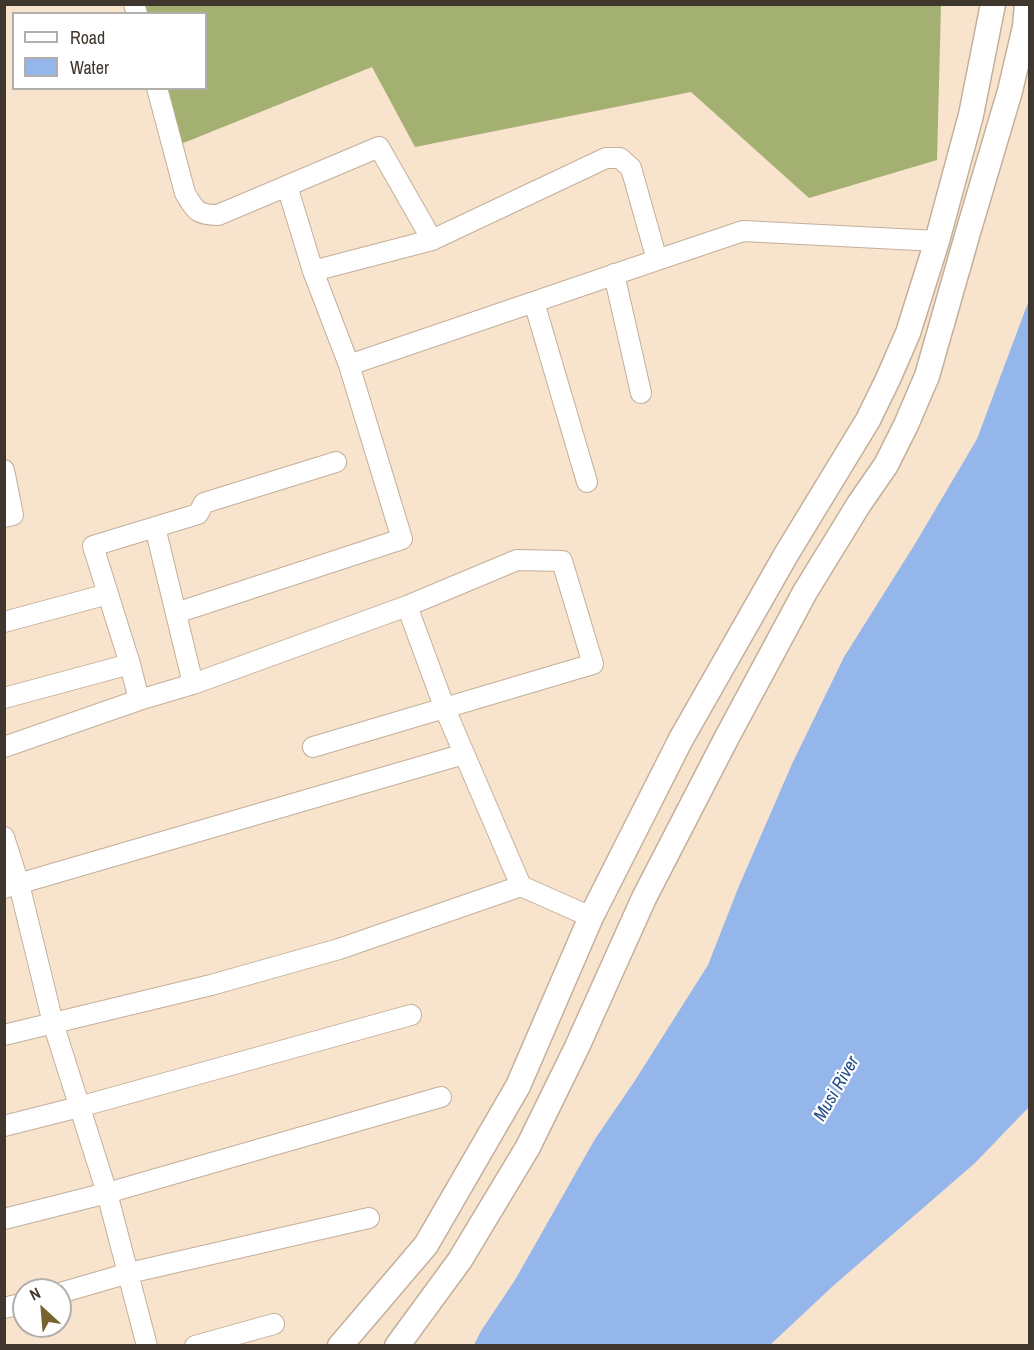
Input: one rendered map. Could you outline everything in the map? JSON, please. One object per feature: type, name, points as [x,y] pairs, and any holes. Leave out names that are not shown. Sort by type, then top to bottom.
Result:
[{"type":"street","points":[[340,1346],[426,1245],[518,1086],[591,917],[681,739],[781,563],[868,420],[888,379],[908,333],[937,241],[971,115],[993,4]]},
{"type":"street","points":[[397,1346],[460,1260],[528,1147],[577,1047],[644,898],[686,817],[805,592],[886,465],[906,425],[927,376],[1010,90],[1025,27],[1027,4]]},
{"type":"street","points":[[158,90],[185,193],[193,208],[203,215],[218,215],[380,147],[432,240]]},
{"type":"street","points":[[313,271],[432,240],[606,158],[620,158],[631,168],[657,260]]},
{"type":"street","points":[[176,613],[402,539],[350,365],[313,271],[287,186]]},
{"type":"street","points":[[350,365],[743,231],[937,241]]},
{"type":"street","points":[[614,274],[641,393]]},
{"type":"street","points":[[534,302],[587,482]]},
{"type":"street","points":[[139,700],[93,546],[198,514],[204,503],[336,462]]},
{"type":"street","points":[[4,470],[13,515],[4,517]]},
{"type":"street","points":[[155,527],[193,684]]},
{"type":"street","points":[[4,747],[139,700],[193,684],[408,606],[517,560],[562,561],[593,664],[313,747]]},
{"type":"street","points":[[4,622],[108,594]]},
{"type":"street","points":[[408,606],[445,709],[521,886],[591,917]]},
{"type":"street","points":[[4,699],[130,664]]},
{"type":"street","points":[[12,886],[464,754]]},
{"type":"street","points":[[649,802],[686,817]]},
{"type":"street","points":[[4,837],[12,886],[107,1193],[147,1346]]},
{"type":"street","points":[[4,1035],[211,985],[328,952],[521,886]]},
{"type":"street","points":[[4,1126],[411,1015]]},
{"type":"street","points":[[4,1219],[107,1193],[441,1097]]},
{"type":"street","points":[[72,1290],[129,1273],[369,1218]]},
{"type":"street","points":[[195,1346],[274,1324]]},
{"type":"green space","points":[[138,5],[941,5],[937,160],[809,198],[691,92],[415,147],[372,67],[171,148],[157,90],[207,90],[207,12],[140,12]]},
{"type":"water","name":"Musi River","points":[[1029,300],[1029,1107],[975,1163],[833,1286],[770,1345],[474,1345],[515,1280],[595,1139],[708,965],[739,886],[792,764],[844,657],[977,439]]}]
